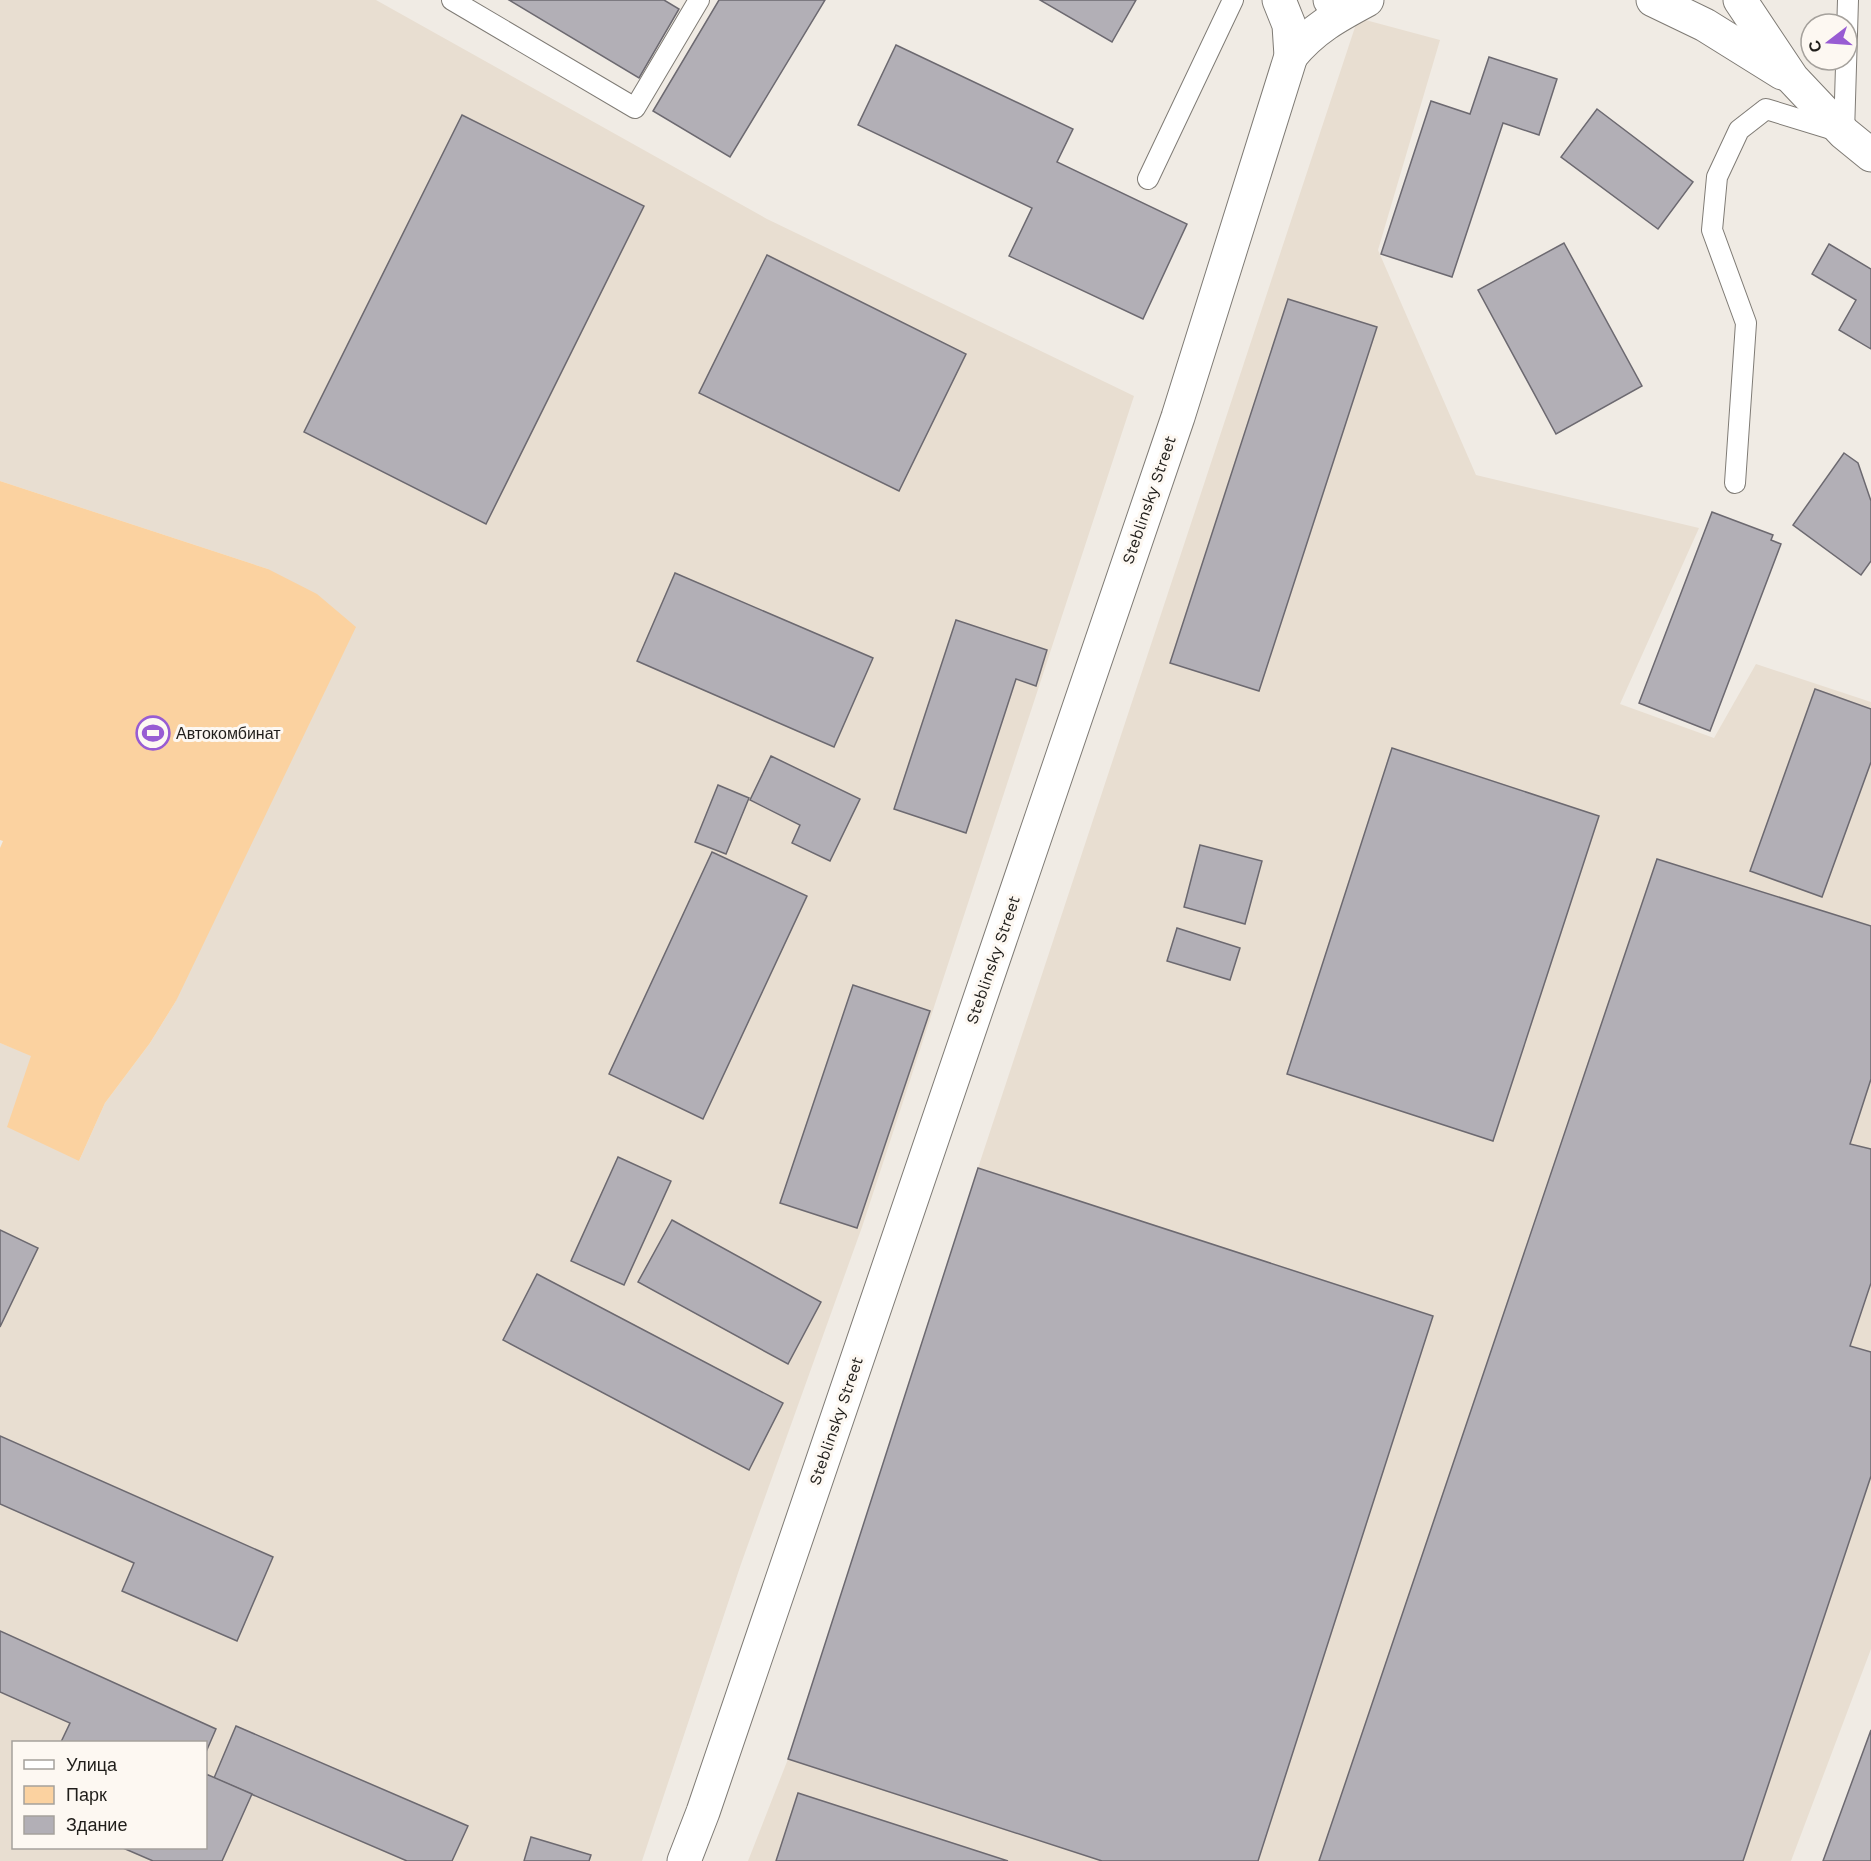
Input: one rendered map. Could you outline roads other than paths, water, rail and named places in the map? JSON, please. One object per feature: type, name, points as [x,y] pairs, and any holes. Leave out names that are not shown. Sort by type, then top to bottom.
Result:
[{"type":"street","points":[[1279,0],[1288,25],[1291,56]]},
{"type":"street","points":[[1330,0],[1339,0]]},
{"type":"street","points":[[1291,56],[1302,42],[1329,20],[1367,0]]},
{"type":"street","points":[[1653,0],[1705,25],[1792,78]]},
{"type":"street","points":[[1740,0],[1792,78],[1844,133],[1871,155]]},
{"type":"street","name":"Steblinsky Street","points":[[684,1861],[1178,417],[1291,56]]},
{"type":"lane","points":[[452,0],[635,108],[699,0]]},
{"type":"lane","points":[[1148,179],[1233,0]]},
{"type":"lane","points":[[1735,483],[1746,323],[1712,230],[1717,177],[1739,130],[1766,110],[1844,133],[1848,0]]},
{"type":"place","name":"Автокомбинат","points":[[153,733]]}]
